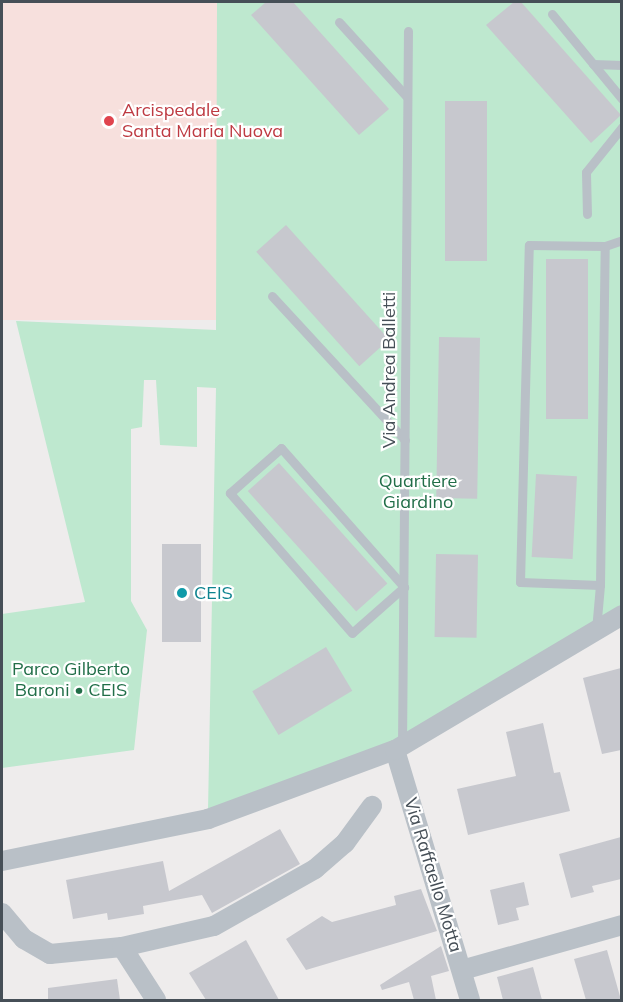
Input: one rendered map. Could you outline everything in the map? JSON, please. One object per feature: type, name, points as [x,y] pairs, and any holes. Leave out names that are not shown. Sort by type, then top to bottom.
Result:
[{"type":"street","points":[[2,861],[208,819],[398,748],[621,615]]},
{"type":"street","name":"Via Raffaello Motta","points":[[398,748],[470,1000]]},
{"type":"street","points":[[2,913],[24,939],[50,954],[122,947],[214,926],[315,869],[345,843],[372,806]]},
{"type":"street","points":[[462,970],[621,925]]},
{"type":"street","points":[[122,947],[156,1000]]},
{"type":"lane","points":[[552,14],[621,99]]},
{"type":"lane","points":[[339,21],[407,97]]},
{"type":"lane","name":"Via Andrea Balletti","points":[[398,748],[404,587],[408,31]]},
{"type":"lane","points":[[592,64],[621,65]]},
{"type":"lane","points":[[587,214],[586,172],[621,127]]},
{"type":"lane","points":[[600,585],[520,582],[529,245],[605,246],[621,240]]},
{"type":"lane","points":[[595,632],[600,585],[605,246]]},
{"type":"lane","points":[[272,296],[405,440]]},
{"type":"lane","points":[[282,448],[404,587],[352,633],[230,493],[282,448]]},
{"type":"shaded area","name":"Arcispedale Santa Maria Nuova","points":[[2,2],[217,2],[217,320],[2,320]]},
{"type":"green space","name":"Quartiere Giardino","points":[[217,2],[621,2],[621,610],[393,743],[208,811],[216,388],[197,387],[197,447],[160,445],[156,380],[144,380],[142,427],[131,429],[131,601],[147,630],[134,750],[2,768],[2,614],[85,602],[16,321],[216,330]]},
{"type":"building","points":[[266,2],[293,2],[389,109],[359,135],[251,15]]},
{"type":"building","points":[[514,2],[521,2],[621,115],[591,143],[486,25]]},
{"type":"building","points":[[445,101],[487,101],[487,261],[445,261]]},
{"type":"building","points":[[286,225],[389,339],[359,366],[256,252]]},
{"type":"building","points":[[546,259],[588,259],[588,419],[546,419]]},
{"type":"building","points":[[439,337],[480,338],[477,499],[436,498]]},
{"type":"building","points":[[279,463],[387,583],[356,611],[248,491]]},
{"type":"building","points":[[536,474],[577,476],[573,559],[532,557]]},
{"type":"building","name":"CEIS","points":[[162,544],[201,544],[201,642],[162,642]]},
{"type":"building","points":[[436,554],[478,555],[477,638],[435,637]]},
{"type":"building","points":[[326,647],[352,691],[279,735],[252,691]]},
{"type":"building","points":[[621,668],[621,750],[602,754],[583,678]]},
{"type":"building","points":[[543,723],[554,773],[560,772],[570,811],[468,835],[457,789],[516,776],[506,732]]},
{"type":"building","points":[[280,829],[300,864],[212,913],[202,895],[143,906],[144,914],[108,920],[107,913],[73,919],[66,880],[163,861],[169,891]]},
{"type":"building","points":[[621,837],[621,879],[592,886],[594,892],[571,898],[559,854]]},
{"type":"building","points":[[524,882],[529,905],[516,908],[519,920],[498,925],[490,890]]},
{"type":"building","points":[[421,889],[437,931],[306,970],[286,939],[322,916],[332,922],[396,905],[394,896]]},
{"type":"building","points":[[246,940],[279,1000],[206,1000],[189,973]]},
{"type":"building","points":[[441,946],[449,971],[431,976],[436,1000],[414,1000],[409,982],[382,990],[380,985]]},
{"type":"building","points":[[607,950],[621,1000],[586,1000],[574,959]]},
{"type":"building","points":[[533,967],[542,1000],[503,1000],[497,977]]},
{"type":"building","points":[[117,979],[120,1000],[48,1000],[48,988]]},
{"type":"place","name":"Arcispedale Santa Maria Nuova","points":[[109,121]]},
{"type":"place","name":"CEIS","points":[[182,593]]},
{"type":"park label","name":"Parco Gilberto Baroni • CEIS","points":[[71,680]]}]
